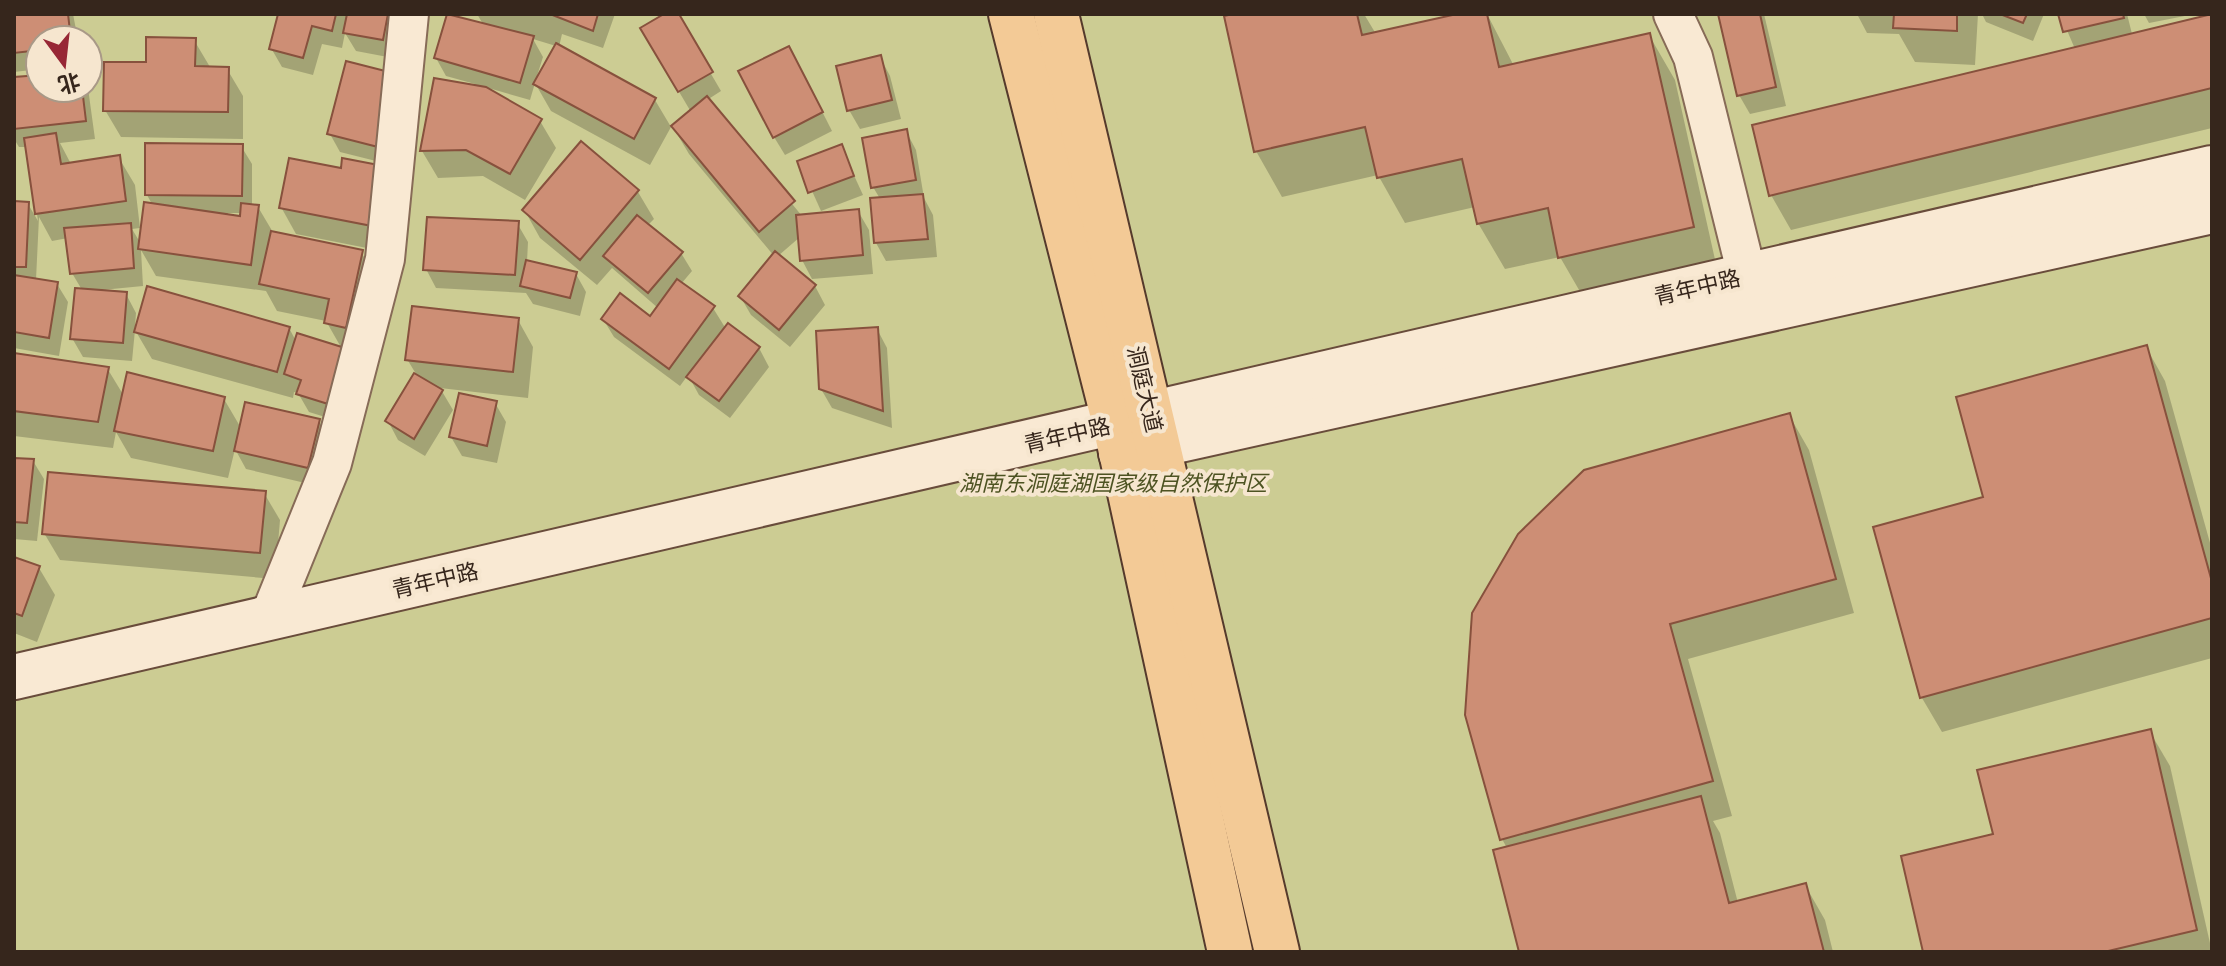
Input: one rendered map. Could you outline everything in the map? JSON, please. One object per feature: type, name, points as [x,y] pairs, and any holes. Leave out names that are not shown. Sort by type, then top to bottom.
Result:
[{"type":"main road","name":"洞庭大道","points":[[1011,14],[1136,434],[1277,952]]},
{"type":"main road","name":"洞庭大道","points":[[1056,14],[1230,952]]},
{"type":"main road","name":"青年中路","points":[[1136,434],[1747,275],[2212,168]]},
{"type":"main road","name":"青年中路","points":[[14,677],[269,618],[1136,434],[2212,211]]},
{"type":"main road","points":[[14,705],[1136,434]]},
{"type":"street","points":[[269,618],[332,463],[385,259],[409,14]]},
{"type":"street","points":[[1673,14],[1693,57],[1747,275]]},
{"type":"green space","name":"湖南东洞庭湖国家级自然保护区","points":[[14,14],[2212,14],[2212,952],[14,952]]},
{"type":"building","points":[[14,14],[68,14],[69,24],[24,24],[24,52],[14,53]]},
{"type":"building","points":[[278,14],[336,14],[332,31],[312,26],[303,58],[269,49]]},
{"type":"building","points":[[347,14],[388,14],[383,40],[343,33]]},
{"type":"building","points":[[447,14],[534,36],[520,83],[434,58]]},
{"type":"building","points":[[550,14],[598,14],[593,31]]},
{"type":"building","points":[[664,14],[679,14],[713,72],[678,92],[640,28]]},
{"type":"building","points":[[1357,14],[1362,35],[1457,14],[1487,14],[1499,67],[1650,33],[1694,227],[1558,258],[1548,208],[1477,224],[1462,159],[1377,178],[1365,127],[1254,152],[1224,16]]},
{"type":"building","points":[[1718,14],[1760,14],[1776,87],[1737,96]]},
{"type":"building","points":[[1894,14],[1957,14],[1957,31],[1893,28]]},
{"type":"building","points":[[2000,14],[2027,14],[2023,23]]},
{"type":"building","points":[[2058,14],[2123,14],[2124,18],[2063,32]]},
{"type":"building","points":[[2212,14],[2212,88],[1769,196],[1752,125]]},
{"type":"building","points":[[146,37],[196,38],[195,66],[229,67],[228,112],[103,111],[104,62],[146,62]]},
{"type":"building","points":[[556,43],[656,98],[634,139],[533,84]]},
{"type":"building","points":[[789,46],[823,112],[773,138],[738,71]]},
{"type":"building","points":[[881,55],[892,100],[847,111],[836,66]]},
{"type":"building","points":[[346,61],[397,74],[378,147],[327,134]]},
{"type":"building","points":[[24,76],[24,104],[84,104],[86,121],[14,129],[14,77]]},
{"type":"building","points":[[434,78],[486,87],[542,119],[510,174],[466,150],[420,151]]},
{"type":"building","points":[[707,96],[795,201],[759,232],[671,126]]},
{"type":"building","points":[[907,129],[916,180],[871,188],[862,138]]},
{"type":"building","points":[[56,133],[61,164],[120,155],[126,201],[35,214],[24,138]]},
{"type":"building","points":[[581,141],[639,190],[580,260],[522,210]]},
{"type":"building","points":[[145,143],[243,144],[242,196],[145,195]]},
{"type":"building","points":[[842,144],[854,176],[808,193],[797,161]]},
{"type":"building","points":[[289,158],[341,168],[342,158],[384,166],[372,226],[279,208]]},
{"type":"building","points":[[923,194],[928,239],[874,243],[870,198]]},
{"type":"building","points":[[14,201],[29,202],[26,267],[14,267]]},
{"type":"building","points":[[144,202],[240,216],[241,203],[259,205],[251,265],[138,249]]},
{"type":"building","points":[[859,209],[863,255],[800,261],[796,215]]},
{"type":"building","points":[[637,215],[683,252],[648,293],[603,256]]},
{"type":"building","points":[[427,217],[519,221],[515,275],[423,270]]},
{"type":"building","points":[[131,223],[134,268],[70,274],[64,228]]},
{"type":"building","points":[[271,231],[363,250],[346,328],[324,323],[329,299],[259,284]]},
{"type":"building","points":[[775,251],[816,285],[779,330],[738,296]]},
{"type":"building","points":[[526,260],[577,272],[570,298],[520,286]]},
{"type":"building","points":[[14,275],[58,282],[49,338],[14,332]]},
{"type":"building","points":[[677,279],[715,306],[669,369],[601,319],[620,293],[650,316]]},
{"type":"building","points":[[147,286],[290,327],[277,372],[134,332]]},
{"type":"building","points":[[75,288],[127,292],[123,343],[70,339]]},
{"type":"building","points":[[412,306],[519,318],[513,372],[405,360]]},
{"type":"building","points":[[728,323],[760,347],[719,401],[686,377]]},
{"type":"building","points":[[878,327],[883,411],[819,389],[816,331]]},
{"type":"building","points":[[297,333],[345,348],[328,404],[296,394],[301,380],[284,374]]},
{"type":"building","points":[[2147,345],[2212,582],[2212,618],[1920,698],[1873,527],[1983,497],[1956,397]]},
{"type":"building","points":[[14,353],[109,367],[98,422],[14,411]]},
{"type":"building","points":[[127,372],[225,397],[213,451],[114,431]]},
{"type":"building","points":[[414,373],[443,390],[414,439],[385,421]]},
{"type":"building","points":[[459,393],[497,401],[487,446],[449,437]]},
{"type":"building","points":[[245,402],[320,419],[308,468],[234,451]]},
{"type":"building","points":[[1790,413],[1836,579],[1670,624],[1713,781],[1500,840],[1465,715],[1472,613],[1518,534],[1584,470]]},
{"type":"building","points":[[14,458],[34,459],[27,523],[14,522]]},
{"type":"building","points":[[48,472],[266,491],[260,553],[42,534]]},
{"type":"building","points":[[14,557],[40,566],[22,616],[14,613]]},
{"type":"building","points":[[2151,729],[2197,930],[2104,952],[1923,952],[1901,856],[1993,834],[1977,770]]},
{"type":"building","points":[[1701,796],[1729,903],[1806,883],[1824,952],[1519,952],[1493,850]]}]
